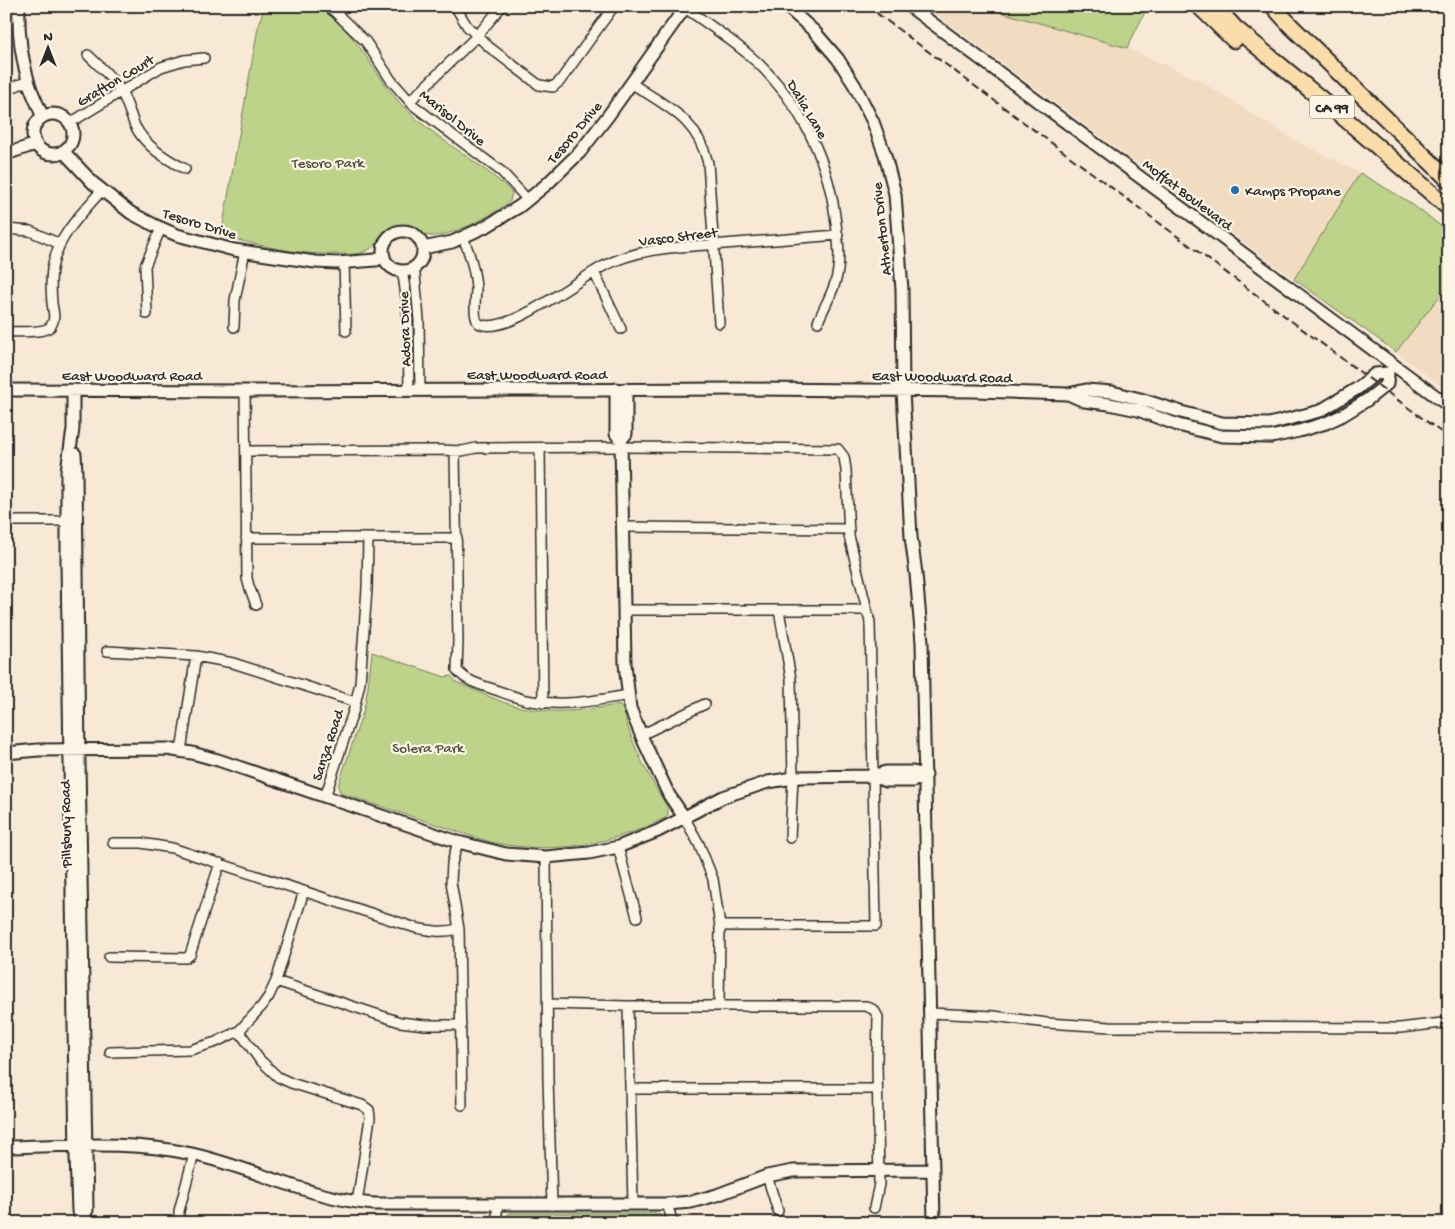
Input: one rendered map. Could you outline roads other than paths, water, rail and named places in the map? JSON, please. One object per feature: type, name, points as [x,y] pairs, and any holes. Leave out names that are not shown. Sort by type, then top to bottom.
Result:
[{"type":"highway","points":[[1199,6],[1252,54],[1274,59]]},
{"type":"highway","name":"CA 99","points":[[1215,6],[1236,28],[1449,208]]},
{"type":"highway","name":"CA 99","points":[[1273,6],[1291,26],[1449,180]]},
{"type":"highway","points":[[1278,6],[1291,26]]},
{"type":"street","points":[[18,6],[22,52],[28,81],[42,116]]},
{"type":"street","name":"Marisol Drive","points":[[327,6],[366,42],[391,80],[410,102],[464,146],[502,172],[528,200]]},
{"type":"street","points":[[455,6],[467,26],[488,46],[539,85],[545,87],[553,87],[560,81],[614,6]]},
{"type":"street","points":[[410,102],[478,36],[502,6]]},
{"type":"street","name":"Atherton Drive","points":[[786,6],[814,31],[838,59],[855,86],[873,122],[885,155],[895,194],[902,290],[903,391],[911,537],[922,642],[934,1223]]},
{"type":"street","name":"Moffat Boulevard","points":[[909,6],[1391,369],[1449,406]]},
{"type":"street","name":"Tesoro Drive","points":[[423,248],[452,242],[488,226],[520,206],[547,184],[580,152],[685,7]]},
{"type":"street","name":"Dalia Lane","points":[[685,7],[750,56],[776,82],[792,104],[814,142],[825,169],[833,199],[839,255],[835,283],[818,322]]},
{"type":"street","points":[[88,56],[115,82],[121,91],[136,126],[146,141],[165,158],[185,169]]},
{"type":"street","name":"Grafton Court","points":[[70,123],[161,67],[184,60],[204,58]]},
{"type":"street","points":[[6,90],[28,81]]},
{"type":"street","points":[[631,83],[689,123],[698,136],[704,150],[708,164],[719,323]]},
{"type":"street","points":[[58,114],[70,123],[73,131],[72,138],[69,146],[63,151],[48,153],[40,149],[36,144],[33,137],[33,129],[42,116],[58,114]]},
{"type":"street","points":[[6,154],[36,144]]},
{"type":"street","name":"Tesoro Drive","points":[[63,151],[92,183],[131,213],[177,235],[245,252],[315,262],[376,260],[384,256]]},
{"type":"street","points":[[6,332],[39,331],[50,327],[54,318],[53,263],[60,244],[71,226],[102,190]]},
{"type":"street","points":[[147,314],[145,266],[161,228]]},
{"type":"street","points":[[6,229],[30,231],[60,244]]},
{"type":"street","points":[[399,232],[412,233],[421,242],[423,248],[422,258],[416,267],[402,271],[391,266],[384,256],[388,238],[399,232]]},
{"type":"street","name":"Vasco Street","points":[[463,237],[472,259],[476,287],[475,311],[477,321],[480,324],[493,326],[505,323],[551,300],[602,267],[639,253],[672,248],[838,235]]},
{"type":"street","points":[[234,327],[235,300],[245,252]]},
{"type":"street","points":[[344,262],[346,331]]},
{"type":"street","name":"Adora Drive","points":[[415,390],[419,320],[416,267]]},
{"type":"street","name":"Adora Drive","points":[[402,271],[415,390]]},
{"type":"street","points":[[594,272],[621,329]]},
{"type":"street","name":"East Woodward Road","points":[[6,390],[621,389],[1068,394],[1086,390],[1112,392],[1222,423],[1269,424],[1320,411],[1358,388],[1375,374],[1391,369]]},
{"type":"street","points":[[621,389],[616,434],[621,444],[625,664],[630,708],[669,795],[699,844],[713,879],[720,926],[719,1006]]},
{"type":"street","name":"Pillsbury Road","points":[[73,390],[73,429],[68,471],[72,521],[81,1146],[78,1211],[82,1221]]},
{"type":"street","points":[[245,391],[247,578],[256,605]]},
{"type":"street","points":[[246,451],[456,451],[476,448],[540,448],[621,444],[838,449],[844,457],[846,470],[849,536],[870,622],[876,926],[720,926]]},
{"type":"street","points":[[540,448],[543,703]]},
{"type":"street","points":[[456,451],[457,670],[462,677],[481,685],[513,696],[543,703],[585,703],[628,695]]},
{"type":"street","points":[[6,521],[72,521]]},
{"type":"street","points":[[623,527],[849,529]]},
{"type":"street","points":[[246,538],[457,538]]},
{"type":"street","name":"Sanza Road","points":[[325,797],[360,683],[367,589],[368,538]]},
{"type":"street","points":[[624,610],[867,610]]},
{"type":"street","points":[[779,610],[791,679],[793,778],[790,838]]},
{"type":"street","points":[[107,651],[196,656],[233,663],[355,702]]},
{"type":"street","points":[[181,751],[196,656]]},
{"type":"street","points":[[641,735],[705,704]]},
{"type":"street","points":[[6,753],[38,750],[167,749],[181,751],[218,760],[458,842],[506,854],[546,857],[589,853],[618,847],[658,831],[723,797],[768,782],[793,778],[873,776],[886,781],[913,782],[926,776]]},
{"type":"street","points":[[458,842],[452,864],[451,882],[459,928],[462,1105]]},
{"type":"street","points":[[113,843],[141,843],[172,848],[416,928],[438,932],[459,928]]},
{"type":"street","points":[[618,847],[637,917]]},
{"type":"street","points":[[546,857],[552,1205]]},
{"type":"street","points":[[109,957],[186,958],[190,955],[220,863]]},
{"type":"street","points":[[110,1052],[190,1050],[216,1042],[239,1030],[269,996],[276,980],[304,891]]},
{"type":"street","points":[[276,980],[400,1022],[425,1025],[461,1025]]},
{"type":"street","points":[[548,1004],[866,1006],[874,1010],[878,1017],[879,1170],[879,1184],[874,1208]]},
{"type":"street","points":[[628,1006],[633,1204]]},
{"type":"street","points":[[929,1013],[994,1016],[1047,1023],[1110,1027],[1400,1028],[1449,1021]]},
{"type":"street","points":[[239,1030],[259,1059],[278,1077],[291,1083],[362,1105],[369,1110],[370,1118],[357,1203]]},
{"type":"street","points":[[631,1089],[877,1089]]},
{"type":"street","points":[[6,1147],[161,1147],[194,1154],[314,1193],[357,1203],[374,1204],[667,1204],[692,1202],[718,1195],[767,1176],[793,1171],[932,1170]]},
{"type":"street","points":[[179,1223],[179,1211],[194,1154]]},
{"type":"street","points":[[767,1176],[778,1210]]},
{"type":"street","points":[[497,1204],[497,1223]]},
{"type":"street","points":[[667,1204],[673,1223]]},
{"type":"railway","points":[[867,6],[1449,438]]},
{"type":"place","name":"Kamps Propane","points":[[1235,190]]},
{"type":"park label","name":"Tesoro Park","points":[[328,162]]},
{"type":"park label","name":"Solera Park","points":[[428,747]]}]
